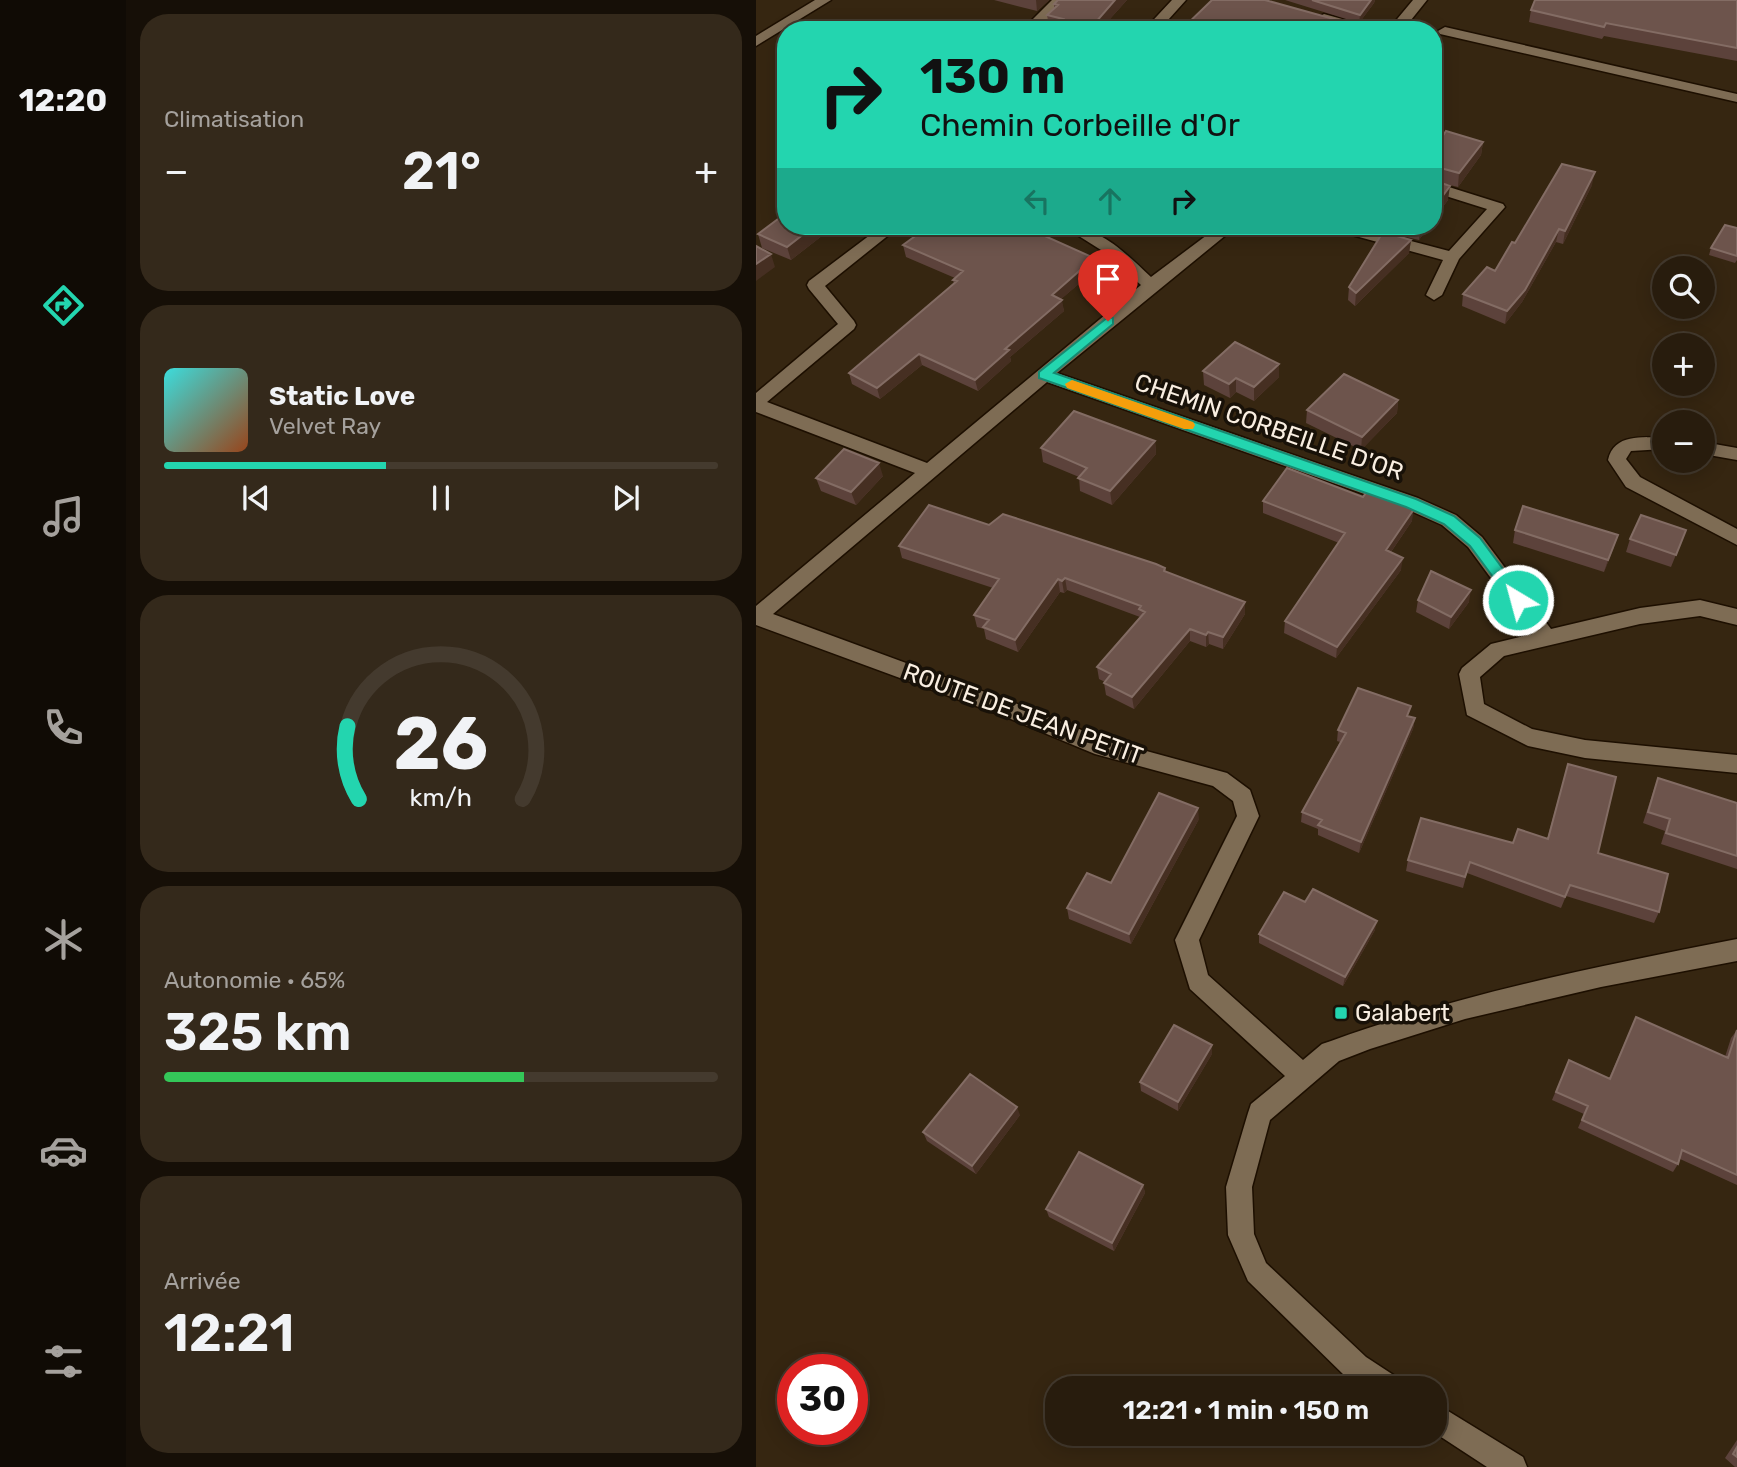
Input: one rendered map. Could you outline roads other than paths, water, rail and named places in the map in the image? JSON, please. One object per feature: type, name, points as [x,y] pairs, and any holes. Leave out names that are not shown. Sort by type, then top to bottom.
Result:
[{"type":"street","points":[[789,21],[824,0]]},
{"type":"street","points":[[1039,21],[1060,0]]},
{"type":"street","points":[[1159,21],[1179,0]]},
{"type":"street","points":[[1402,21],[1420,0]]},
{"type":"street","points":[[1314,15],[1335,21]]},
{"type":"street","points":[[756,41],[777,28]]},
{"type":"street","points":[[1445,31],[1737,98]]},
{"type":"street","points":[[1434,295],[1452,257],[1497,207],[1442,190]]},
{"type":"street","points":[[880,235],[815,285],[848,325],[756,404],[929,471]]},
{"type":"street","points":[[1087,235],[1107,246],[1151,285]]},
{"type":"street","points":[[757,617],[1151,285],[1217,235]]},
{"type":"street","points":[[1370,235],[1452,257]]},
{"type":"street","name":"CHEMIN CORBEILLE D'OR","points":[[1044,375],[1411,503],[1449,520],[1475,542],[1547,639]]},
{"type":"street","points":[[1652,444],[1627,445],[1619,451],[1617,460],[1633,482],[1737,538]]},
{"type":"street","points":[[1715,450],[1737,454]]},
{"type":"street","points":[[1737,617],[1700,608],[1640,616],[1498,650],[1469,674],[1474,709],[1528,737],[1585,749],[1737,764]]},
{"type":"street","name":"ROUTE DE JEAN PETIT","points":[[757,617],[1013,711],[1102,748],[1219,779],[1242,796],[1248,816],[1187,940],[1198,981],[1302,1075]]},
{"type":"street","points":[[1370,1376],[1356,1367],[1257,1272],[1241,1235],[1239,1187],[1260,1113],[1332,1052],[1465,1009],[1601,976],[1737,950]]},
{"type":"street","points":[[1447,1425],[1513,1467]]},
{"type":"place","name":"Galabert","points":[[1341,1013]]}]
